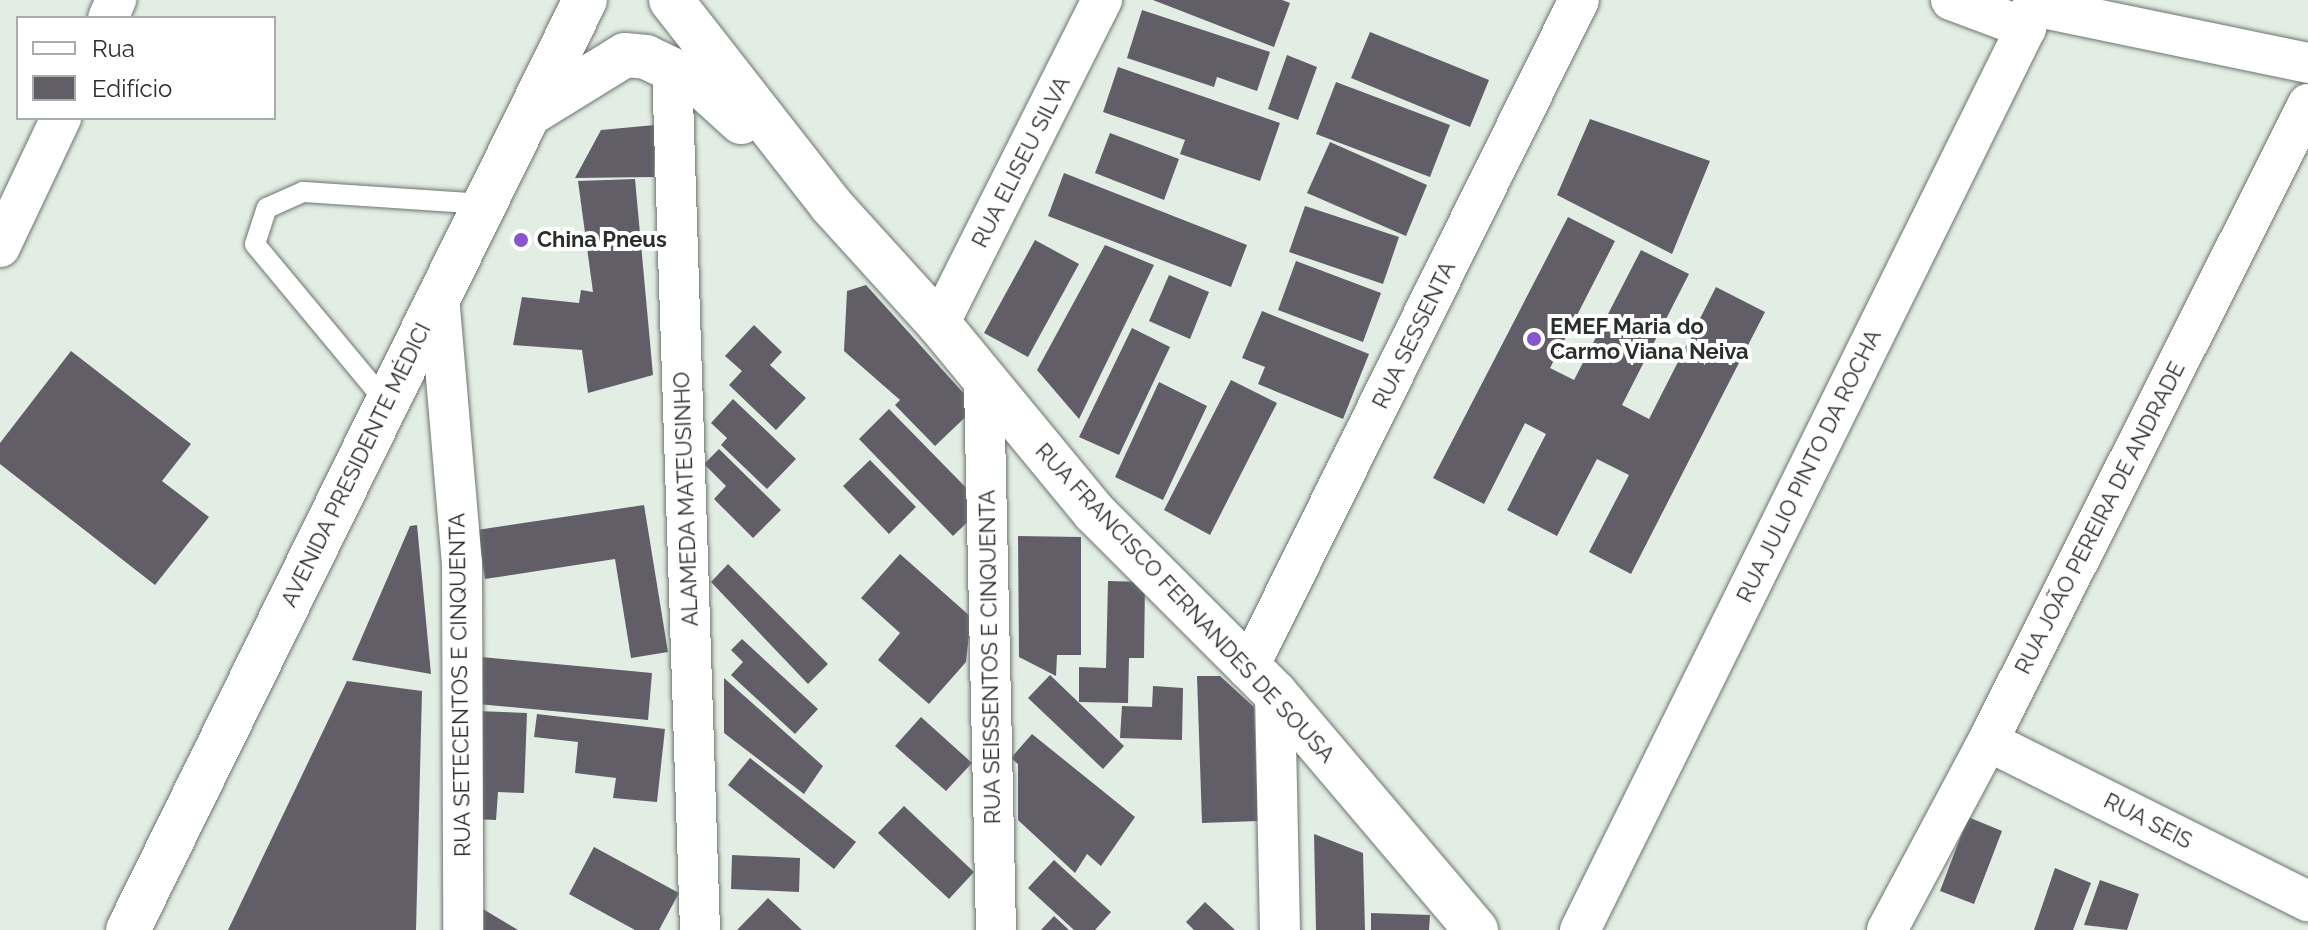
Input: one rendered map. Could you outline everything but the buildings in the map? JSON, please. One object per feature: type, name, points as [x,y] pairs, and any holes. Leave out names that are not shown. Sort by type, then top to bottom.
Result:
[{"type":"street","name":"AVENIDA PRESIDENTE MÉDICI","points":[[128,930],[585,0]]},
{"type":"street","name":"RUA FRANCISCO FERNANDES DE SOUSA","points":[[671,0],[831,205],[939,324],[984,385],[1094,512],[1261,681],[1476,930]]},
{"type":"street","name":"RUA ELISEU SILVA","points":[[939,324],[1102,0]]},
{"type":"street","name":"RUA SESSENTA","points":[[1261,681],[1579,0]]},
{"type":"street","points":[[1951,0],[2031,11],[2308,63]]},
{"type":"street","name":"RUA JULIO PINTO DA ROCHA","points":[[1580,930],[2031,11]]},
{"type":"street","name":"RUA FRANCISCO FERNANDES DE SOUSA","points":[[531,113],[625,55],[672,68],[724,104],[831,205]]},
{"type":"street","name":"ALAMEDA MATEUSINHO","points":[[672,68],[700,930]]},
{"type":"street","name":"RUA JOÃO PEREIRA DE ANDRADE","points":[[1887,930],[1988,741],[2308,104]]},
{"type":"street","points":[[0,247],[60,120]]},
{"type":"street","name":"RUA SETECENTOS E CINQUENTA","points":[[439,296],[462,563],[463,930]]},
{"type":"street","name":"RUA SEISSENTOS E CINQUENTA","points":[[984,385],[996,930]]},
{"type":"street","points":[[1261,681],[1280,930]]},
{"type":"street","name":"RUA SEIS","points":[[1988,741],[2308,901]]},
{"type":"lane","points":[[386,402],[255,244],[267,208],[303,192],[486,204]]},
{"type":"place","name":"China Pneus","points":[[521,240]]},
{"type":"place","name":"EMEF Maria do Carmo Viana Neiva","points":[[1534,339]]}]
